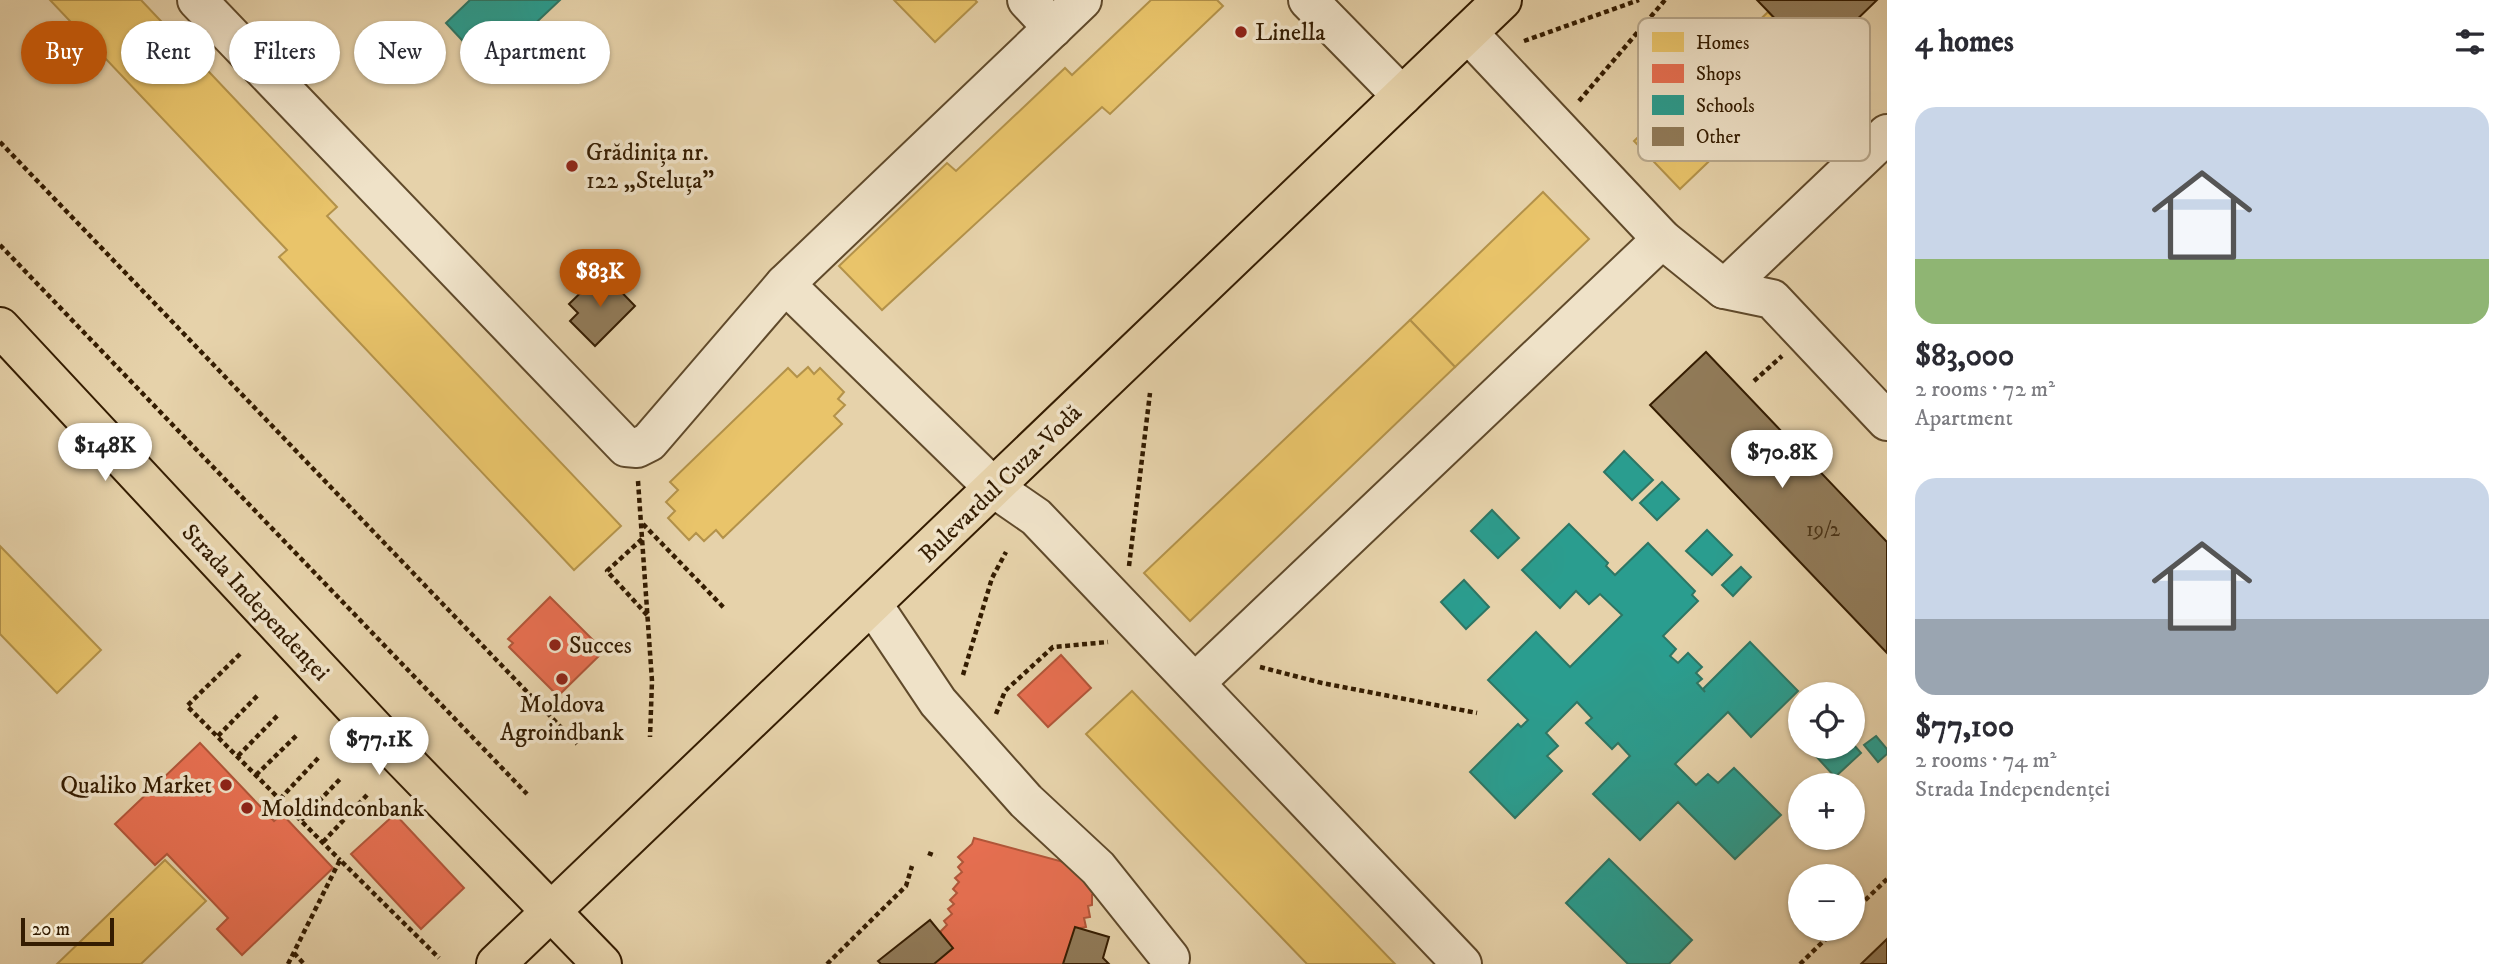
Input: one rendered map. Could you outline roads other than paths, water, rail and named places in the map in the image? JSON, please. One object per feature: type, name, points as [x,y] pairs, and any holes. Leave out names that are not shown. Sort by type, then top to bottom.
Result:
[{"type":"main road","name":"Bulevardul Cuza-Vodă","points":[[496,964],[1502,0]]},
{"type":"main road","name":"Strada Independenței","points":[[0,327],[398,754],[552,909],[602,964]]},
{"type":"lane","points":[[197,0],[615,437],[626,447],[636,448],[649,442],[785,284],[1082,0]]},
{"type":"lane","points":[[1027,0],[1052,28]]},
{"type":"lane","points":[[1308,0],[1402,96]]},
{"type":"lane","points":[[1468,33],[1662,239],[1724,289],[1772,299],[1887,421]]},
{"type":"lane","points":[[1870,150],[1887,134]]},
{"type":"lane","points":[[1724,289],[1859,161]]},
{"type":"lane","points":[[1195,683],[1662,239]]},
{"type":"lane","points":[[785,284],[994,488],[1036,517],[1121,625],[1195,683],[1462,964]]},
{"type":"lane","points":[[873,605],[949,715],[1026,801],[1098,868],[1170,958]]},
{"type":"place","name":"Linella","points":[[1241,32]]},
{"type":"place","name":"Grădinița nr. 122 „Steluța”","points":[[572,166]]},
{"type":"place","name":"Succes","points":[[555,645]]},
{"type":"place","name":"Moldova Agroindbank","points":[[562,679]]},
{"type":"place","name":"Qualiko Market","points":[[226,785]]},
{"type":"place","name":"Moldindconbank","points":[[247,808]]}]
